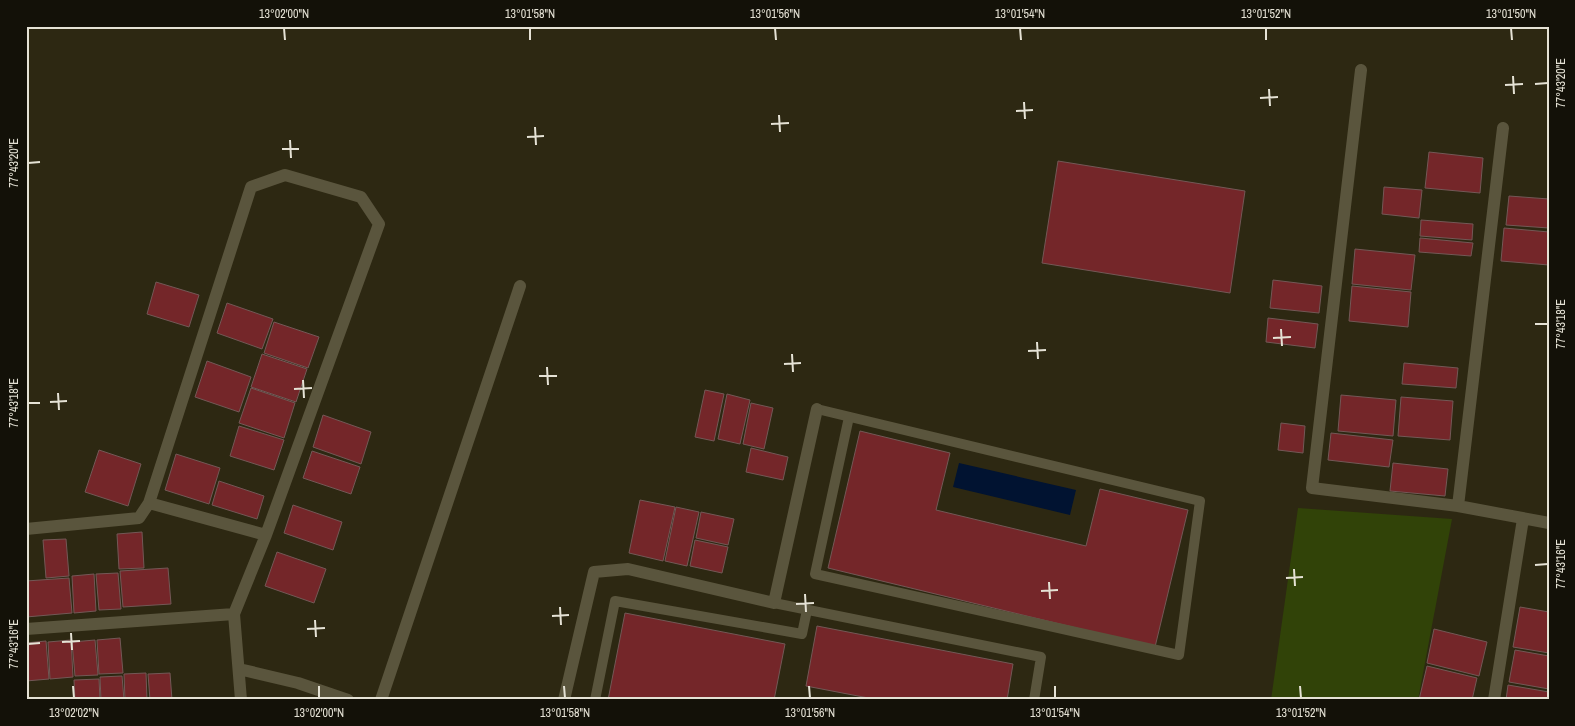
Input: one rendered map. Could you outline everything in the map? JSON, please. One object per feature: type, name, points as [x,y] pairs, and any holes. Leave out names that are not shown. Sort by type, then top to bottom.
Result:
[{"type":"street","points":[[1361,70],[1312,488],[1458,506],[1549,524]]},
{"type":"street","points":[[1458,506],[1503,128]]},
{"type":"street","points":[[26,529],[139,518],[150,503],[251,187],[285,174],[361,197],[379,224],[266,535],[234,614],[241,700]]},
{"type":"street","points":[[381,700],[520,286]]},
{"type":"street","points":[[564,700],[594,572],[628,569],[774,603],[817,409]]},
{"type":"street","points":[[150,503],[266,535]]},
{"type":"street","points":[[1494,700],[1523,519]]},
{"type":"street","points":[[26,630],[234,614]]},
{"type":"street","points":[[239,669],[298,683],[348,700]]},
{"type":"lane","points":[[817,409],[1200,502],[1179,655],[815,574],[849,417]]},
{"type":"lane","points":[[596,700],[615,601],[802,634],[807,610]]},
{"type":"lane","points":[[774,603],[1041,657],[1034,700]]},
{"type":"green space","points":[[1298,508],[1452,519],[1418,700],[1271,700]]},
{"type":"water","points":[[959,463],[1076,490],[1070,515],[953,487]]},
{"type":"building","points":[[1429,152],[1483,158],[1480,193],[1425,188]]},
{"type":"building","points":[[1058,161],[1245,191],[1230,293],[1042,263]]},
{"type":"building","points":[[1384,187],[1422,190],[1419,218],[1382,214]]},
{"type":"building","points":[[1509,196],[1549,199],[1549,228],[1506,225]]},
{"type":"building","points":[[1421,220],[1473,224],[1472,240],[1420,236]]},
{"type":"building","points":[[1504,228],[1549,232],[1549,265],[1501,261]]},
{"type":"building","points":[[1420,238],[1473,243],[1471,256],[1419,252]]},
{"type":"building","points":[[1355,249],[1415,255],[1411,290],[1352,284]]},
{"type":"building","points":[[1273,280],[1322,286],[1319,313],[1270,308]]},
{"type":"building","points":[[156,282],[199,295],[189,327],[147,314]]},
{"type":"building","points":[[1352,286],[1411,292],[1408,327],[1349,321]]},
{"type":"building","points":[[227,303],[273,319],[262,349],[217,333]]},
{"type":"building","points":[[1268,318],[1318,324],[1315,348],[1266,342]]},
{"type":"building","points":[[274,322],[319,337],[308,368],[264,353]]},
{"type":"building","points":[[262,354],[307,369],[296,402],[251,387]]},
{"type":"building","points":[[207,361],[251,377],[239,412],[195,397]]},
{"type":"building","points":[[1404,363],[1458,368],[1456,388],[1402,384]]},
{"type":"building","points":[[251,388],[295,403],[284,438],[239,423]]},
{"type":"building","points":[[705,390],[724,394],[714,441],[695,437]]},
{"type":"building","points":[[727,394],[750,400],[740,444],[718,439]]},
{"type":"building","points":[[1341,395],[1396,400],[1393,436],[1338,431]]},
{"type":"building","points":[[1401,397],[1453,401],[1450,440],[1398,436]]},
{"type":"building","points":[[751,403],[773,408],[764,449],[743,444]]},
{"type":"building","points":[[323,415],[371,432],[361,464],[313,447]]},
{"type":"building","points":[[1281,423],[1305,426],[1303,453],[1278,450]]},
{"type":"building","points":[[239,426],[284,440],[274,470],[230,456]]},
{"type":"building","points":[[860,431],[950,453],[936,510],[1086,546],[1100,489],[1188,510],[1155,647],[828,568]]},
{"type":"building","points":[[1331,433],[1393,440],[1389,467],[1328,460]]},
{"type":"building","points":[[751,448],[788,457],[783,480],[746,472]]},
{"type":"building","points":[[99,450],[141,464],[128,506],[85,492]]},
{"type":"building","points":[[312,451],[360,467],[351,494],[303,478]]},
{"type":"building","points":[[176,454],[220,468],[209,504],[165,490]]},
{"type":"building","points":[[1393,463],[1448,469],[1445,496],[1390,491]]},
{"type":"building","points":[[219,481],[264,496],[257,519],[212,505]]},
{"type":"building","points":[[640,500],[675,507],[663,561],[629,553]]},
{"type":"building","points":[[293,505],[342,522],[333,550],[284,533]]},
{"type":"building","points":[[676,507],[699,512],[687,566],[665,561]]},
{"type":"building","points":[[701,512],[734,519],[728,545],[696,538]]},
{"type":"building","points":[[142,532],[144,568],[119,569],[117,534]]},
{"type":"building","points":[[66,539],[69,576],[46,578],[43,540]]},
{"type":"building","points":[[695,540],[728,547],[722,573],[690,566]]},
{"type":"building","points":[[277,552],[326,569],[314,603],[265,586]]},
{"type":"building","points":[[168,568],[171,604],[123,607],[120,571]]},
{"type":"building","points":[[118,573],[121,609],[99,610],[96,574]]},
{"type":"building","points":[[94,574],[96,611],[74,613],[72,576]]},
{"type":"building","points":[[69,578],[72,613],[26,617],[26,581]]},
{"type":"building","points":[[1520,607],[1549,612],[1549,653],[1513,647]]},
{"type":"building","points":[[625,613],[785,644],[774,700],[608,700]]},
{"type":"building","points":[[817,626],[1013,664],[1007,700],[879,700],[806,686]]},
{"type":"building","points":[[1434,629],[1487,642],[1479,676],[1427,663]]},
{"type":"building","points":[[120,638],[123,673],[99,674],[97,640]]},
{"type":"building","points":[[71,640],[73,677],[50,679],[48,642]]},
{"type":"building","points":[[95,640],[98,675],[75,676],[72,642]]},
{"type":"building","points":[[46,641],[49,679],[26,681],[26,643]]},
{"type":"building","points":[[1515,650],[1549,656],[1549,689],[1509,682]]},
{"type":"building","points":[[1427,666],[1477,678],[1472,700],[1419,700]]},
{"type":"building","points":[[146,673],[147,700],[125,700],[124,674]]},
{"type":"building","points":[[170,673],[172,700],[150,700],[148,674]]},
{"type":"building","points":[[122,676],[124,700],[101,700],[100,677]]},
{"type":"building","points":[[99,679],[100,700],[75,700],[74,680]]},
{"type":"building","points":[[1508,685],[1549,692],[1549,700],[1506,700]]}]
